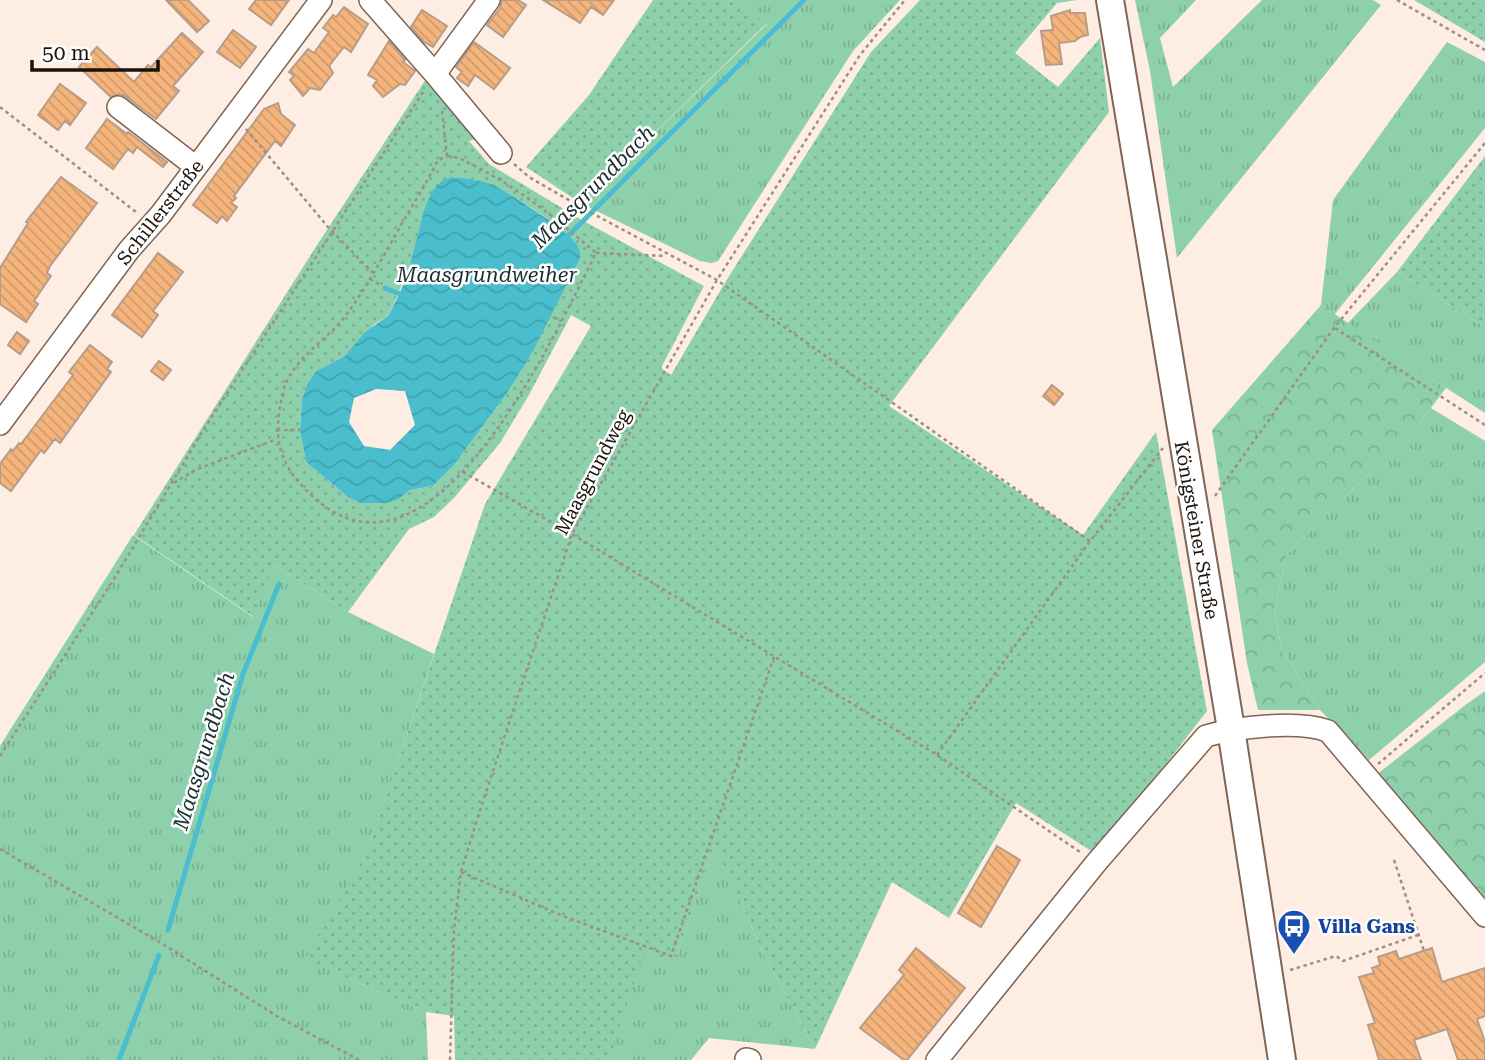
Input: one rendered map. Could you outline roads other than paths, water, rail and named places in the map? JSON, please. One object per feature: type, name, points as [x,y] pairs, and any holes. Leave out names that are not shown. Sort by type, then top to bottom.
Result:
[{"type":"main road","name":"Königsteiner Straße","points":[[1110,0],[1231,729],[1282,1060]]},
{"type":"street","name":"Schillerstraße","points":[[0,424],[129,250],[196,167],[321,0]]},
{"type":"street","points":[[370,0],[501,153]]},
{"type":"street","points":[[435,74],[489,0]]},
{"type":"street","points":[[118,107],[196,167]]},
{"type":"street","points":[[937,1060],[1097,863],[1206,736],[1231,729],[1312,725],[1328,731],[1485,916]]},
{"type":"water","name":"Maasgrundweiher","points":[[452,177],[474,180],[503,191],[541,214],[565,233],[579,248],[580,258],[530,357],[454,465],[433,486],[410,490],[399,499],[386,503],[361,503],[348,497],[306,462],[300,430],[302,399],[307,384],[316,371],[345,356],[364,333],[389,315],[407,277],[424,210],[432,191],[443,180]],"holes":[[[376,389],[405,391],[415,425],[390,450],[364,446],[349,422],[354,398]]]},
{"type":"waterway","name":"Maasgrundbach","points":[[564,240],[804,0]]},
{"type":"waterway","points":[[385,288],[405,296]]},
{"type":"waterway","name":"Maasgrundbach","points":[[168,930],[243,674],[279,584]]},
{"type":"waterway","name":"Maasgrundbach","points":[[119,1060],[159,955]]},
{"type":"place","name":"Villa Gans","points":[[1294,956]]}]
